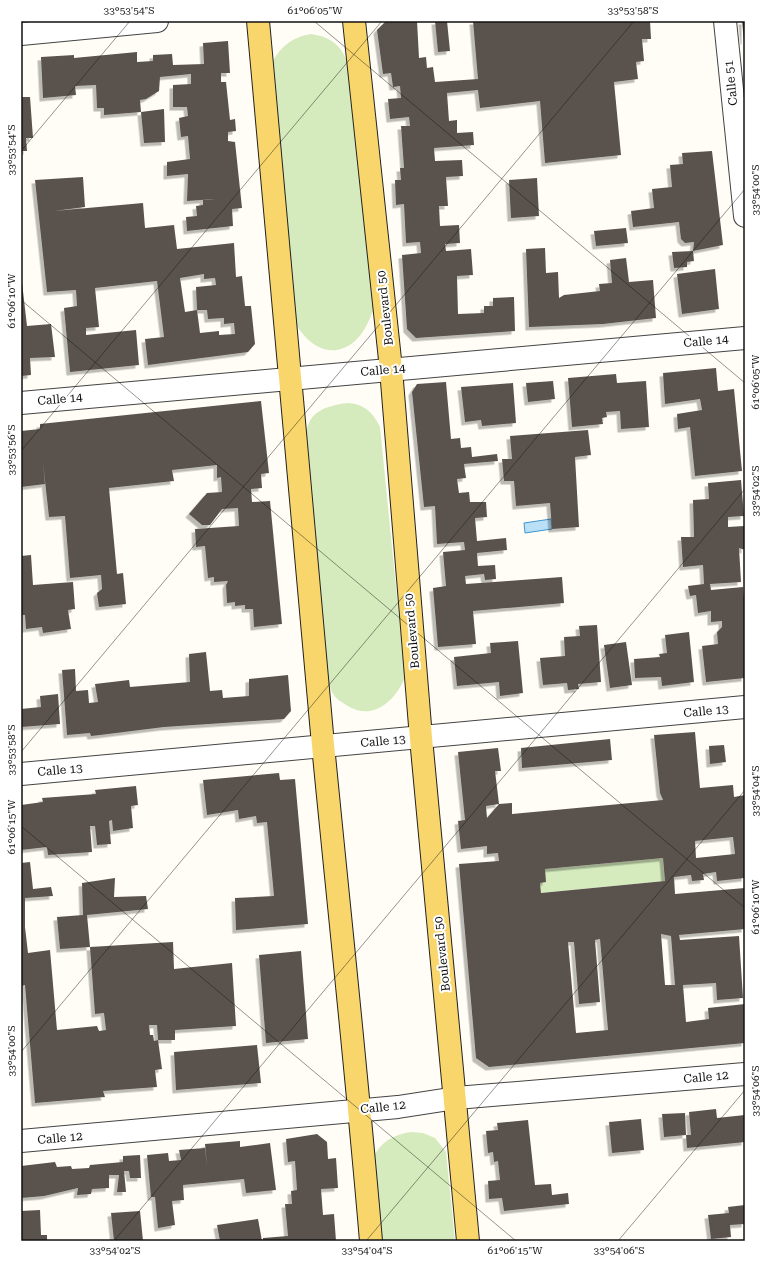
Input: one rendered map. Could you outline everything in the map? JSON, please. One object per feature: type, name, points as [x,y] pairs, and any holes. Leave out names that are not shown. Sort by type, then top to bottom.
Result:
[{"type":"main road","points":[[258,21],[292,378],[323,746],[360,1110],[371,1241]]},
{"type":"main road","name":"Boulevard 50","points":[[354,21],[391,369],[421,738],[456,1098],[468,1241]]},
{"type":"street","points":[[21,34],[157,21]]},
{"type":"street","name":"Calle 51","points":[[725,21],[745,216]]},
{"type":"street","name":"Calle 14","points":[[21,403],[745,338]]},
{"type":"street","name":"Calle 13","points":[[21,774],[745,707]]},
{"type":"street","name":"Calle 12","points":[[21,1141],[360,1110],[456,1098],[745,1074]]},
{"type":"green space","points":[[311,34],[325,37],[335,44],[343,53],[349,66],[374,309],[366,326],[355,341],[346,347],[337,350],[328,350],[312,343],[299,329],[294,320],[270,67],[281,49],[297,38]]},
{"type":"green space","points":[[353,403],[367,409],[380,427],[405,677],[395,694],[382,707],[365,711],[356,710],[338,699],[332,691],[327,678],[306,435],[310,420],[319,411],[332,406]]},
{"type":"green space","points":[[663,858],[665,881],[541,893],[540,883],[545,869]]},
{"type":"green space","points":[[411,1132],[423,1133],[435,1138],[446,1152],[455,1241],[379,1241],[372,1159],[379,1148],[388,1140],[398,1135]]},
{"type":"water","points":[[551,519],[552,529],[525,533],[524,523]]},
{"type":"building","points":[[417,21],[419,58],[426,57],[427,68],[433,67],[435,82],[478,79],[473,21],[650,21],[651,39],[642,39],[644,61],[636,62],[638,79],[614,82],[621,155],[545,163],[540,101],[480,108],[478,90],[447,93],[449,121],[457,120],[457,133],[473,132],[474,145],[434,148],[435,161],[462,160],[463,176],[446,177],[448,206],[439,206],[440,226],[459,225],[460,243],[445,244],[446,251],[471,249],[473,275],[457,276],[458,314],[484,313],[484,306],[493,306],[493,298],[514,297],[515,331],[416,338],[407,329],[402,255],[421,253],[420,242],[406,243],[404,204],[396,205],[395,180],[401,180],[400,168],[404,168],[401,126],[410,126],[409,117],[390,119],[388,99],[401,98],[400,86],[393,87],[391,73],[383,74],[377,30],[385,22]]},
{"type":"building","points":[[435,21],[447,21],[450,51],[438,52]]},
{"type":"building","points":[[742,21],[745,21],[745,41],[744,41]]},
{"type":"building","points":[[228,41],[230,73],[221,73],[221,82],[226,82],[230,120],[235,119],[236,131],[228,132],[228,141],[235,142],[242,208],[232,209],[233,226],[187,231],[186,217],[197,216],[196,206],[203,205],[203,200],[215,199],[187,201],[188,174],[167,176],[167,162],[190,159],[188,136],[181,137],[179,118],[188,116],[187,107],[173,107],[173,85],[191,84],[191,74],[160,77],[159,91],[146,99],[140,100],[141,112],[104,115],[104,108],[97,108],[96,85],[75,86],[76,95],[43,98],[41,57],[74,55],[74,58],[137,52],[137,62],[153,61],[153,55],[172,54],[173,65],[204,64],[203,43]]},
{"type":"building","points":[[21,97],[30,97],[33,138],[26,138],[27,151],[21,151]]},
{"type":"building","points":[[164,109],[165,142],[144,143],[141,112]]},
{"type":"building","points":[[712,151],[723,245],[693,251],[694,242],[685,243],[681,239],[679,222],[633,227],[631,211],[654,208],[652,189],[672,187],[670,165],[683,164],[682,153]]},
{"type":"building","points":[[83,177],[85,207],[54,211],[143,203],[145,228],[174,225],[177,249],[234,243],[236,277],[242,276],[245,306],[251,306],[255,344],[248,352],[148,365],[145,339],[164,337],[157,281],[95,288],[99,327],[86,328],[86,335],[136,330],[139,365],[70,372],[64,308],[77,306],[76,290],[47,292],[35,180]],"holes":[[[204,274],[204,279],[215,278],[216,285],[196,287],[197,310],[185,312],[180,278]],[[197,310],[207,310],[208,319],[224,318],[224,324],[234,323],[235,334],[219,335],[219,331],[200,333]]]},
{"type":"building","points":[[537,178],[539,216],[511,218],[509,180]]},
{"type":"building","points":[[626,228],[628,243],[596,246],[594,231]]},
{"type":"building","points":[[545,248],[546,273],[558,272],[559,298],[564,295],[600,291],[599,284],[612,283],[610,260],[626,258],[629,282],[653,280],[656,318],[603,324],[529,327],[526,249]]},
{"type":"building","points":[[693,251],[694,261],[687,262],[687,267],[674,268],[672,252]]},
{"type":"building","points":[[715,269],[719,309],[682,314],[677,274]]},
{"type":"building","points":[[21,274],[27,326],[51,324],[55,357],[30,358],[31,375],[21,376]]},
{"type":"building","points":[[716,368],[718,391],[734,389],[742,471],[695,476],[690,427],[678,429],[677,414],[702,410],[700,399],[665,404],[663,373]]},
{"type":"building","points":[[616,374],[617,383],[646,381],[649,427],[621,429],[620,411],[606,412],[607,417],[602,418],[603,424],[572,427],[568,378]]},
{"type":"building","points":[[553,381],[555,399],[528,402],[526,383]]},
{"type":"building","points":[[446,382],[451,439],[460,438],[461,448],[471,447],[472,457],[497,454],[498,461],[464,464],[466,478],[457,479],[459,493],[469,492],[470,502],[486,502],[487,517],[475,518],[477,541],[506,538],[507,550],[477,553],[478,566],[495,565],[496,579],[485,580],[484,574],[465,576],[466,584],[562,577],[564,603],[473,611],[476,644],[438,647],[433,588],[446,586],[443,552],[465,550],[464,542],[437,544],[435,506],[424,507],[412,392],[417,384]]},
{"type":"building","points":[[513,383],[516,423],[482,426],[481,420],[465,422],[461,387]]},
{"type":"building","points":[[261,401],[269,473],[261,474],[262,488],[251,489],[252,502],[270,501],[282,624],[254,627],[253,609],[245,609],[245,605],[235,606],[235,602],[227,603],[226,585],[228,581],[214,582],[214,577],[208,578],[205,546],[196,547],[195,529],[239,526],[238,508],[222,509],[210,525],[202,525],[189,514],[207,493],[222,492],[221,477],[217,478],[217,465],[172,470],[174,481],[109,488],[117,574],[123,573],[126,604],[99,607],[97,593],[102,589],[101,575],[70,578],[65,516],[49,517],[43,463],[45,484],[21,487],[21,431],[40,429],[40,424]]},
{"type":"building","points":[[588,430],[591,455],[575,457],[579,527],[552,529],[550,503],[516,506],[514,481],[504,481],[502,459],[512,459],[510,436]]},
{"type":"building","points":[[741,480],[744,516],[728,517],[728,527],[744,526],[745,550],[739,548],[741,582],[710,584],[711,590],[743,587],[745,610],[745,678],[706,682],[702,646],[718,644],[717,632],[722,627],[722,621],[711,622],[711,611],[698,613],[696,595],[690,596],[688,586],[704,584],[703,565],[683,567],[681,537],[694,537],[693,500],[709,499],[708,483]]},
{"type":"building","points":[[31,555],[33,585],[73,582],[75,609],[68,610],[71,629],[43,633],[42,627],[26,629],[25,615],[21,615],[21,556]]},
{"type":"building","points":[[597,625],[601,682],[578,684],[579,689],[568,690],[567,683],[543,685],[540,658],[565,656],[564,637],[580,636],[579,626]]},
{"type":"building","points":[[689,632],[694,682],[662,686],[661,677],[635,678],[634,659],[660,657],[659,654],[667,653],[665,635]]},
{"type":"building","points":[[518,641],[523,693],[500,696],[499,682],[457,686],[454,657],[491,653],[490,643]]},
{"type":"building","points":[[626,642],[632,685],[610,688],[604,645]]},
{"type":"building","points":[[206,652],[210,691],[222,690],[223,698],[249,696],[249,679],[288,675],[291,711],[284,719],[164,727],[91,736],[90,733],[67,735],[62,670],[75,669],[76,691],[88,690],[89,703],[98,702],[95,684],[129,680],[130,687],[190,682],[189,654]]},
{"type":"building","points":[[58,694],[60,724],[21,727],[21,709],[41,707],[40,696]]},
{"type":"building","points":[[695,732],[700,788],[733,785],[734,797],[745,795],[745,878],[717,881],[716,872],[703,874],[704,880],[692,881],[691,875],[674,877],[675,894],[745,888],[745,929],[679,935],[680,940],[739,936],[743,998],[717,1000],[716,983],[683,985],[686,1022],[709,1019],[708,1008],[745,1004],[745,1043],[489,1067],[476,1058],[459,864],[499,861],[498,853],[487,854],[487,846],[461,849],[458,821],[465,820],[458,752],[498,748],[501,771],[495,771],[499,804],[512,803],[512,814],[663,800],[660,793],[654,735]],"holes":[[[499,804],[487,818],[486,806]],[[733,837],[735,854],[696,858],[695,841]],[[663,858],[665,881],[541,893],[540,883],[546,882],[545,869]],[[661,934],[671,936],[675,985],[665,985]],[[600,939],[608,1030],[576,1033],[568,942],[574,942],[579,1004],[600,1002],[595,940]]]},
{"type":"building","points":[[610,739],[612,760],[522,768],[521,748]]},
{"type":"building","points":[[724,745],[726,762],[710,764],[709,746]]},
{"type":"building","points":[[279,773],[280,780],[295,779],[308,924],[236,930],[235,898],[274,896],[267,822],[257,823],[256,816],[239,819],[238,810],[207,815],[203,780]]},
{"type":"building","points":[[136,786],[138,805],[131,806],[133,828],[113,831],[112,820],[109,821],[111,844],[97,845],[95,826],[90,826],[92,852],[48,855],[47,847],[21,850],[21,805],[43,802],[42,798],[96,794],[95,790]]},
{"type":"building","points":[[30,862],[33,889],[51,887],[53,896],[25,898],[25,927],[28,953],[50,950],[57,1030],[97,1026],[99,1031],[106,1030],[104,1013],[95,1014],[90,947],[173,942],[174,969],[232,963],[236,1026],[175,1030],[175,1040],[158,1040],[162,1069],[155,1070],[157,1087],[103,1091],[105,1097],[35,1103],[25,985],[21,986],[21,863]],"holes":[[[149,1025],[157,1025],[158,1040],[154,1041],[153,1035],[150,1035]]]},
{"type":"building","points":[[115,878],[114,897],[146,896],[148,909],[87,915],[90,947],[60,949],[57,917],[83,915],[82,883]]},
{"type":"building","points":[[301,951],[308,1039],[266,1043],[259,955]]},
{"type":"building","points":[[257,1045],[261,1083],[176,1090],[174,1052]]},
{"type":"building","points":[[716,1109],[717,1118],[745,1115],[745,1142],[687,1148],[686,1135],[691,1135],[689,1112]]},
{"type":"building","points":[[685,1113],[686,1135],[664,1137],[662,1114]]},
{"type":"building","points":[[641,1119],[644,1150],[612,1153],[609,1122]]},
{"type":"building","points":[[528,1120],[535,1185],[551,1184],[552,1195],[568,1193],[569,1204],[504,1211],[502,1198],[489,1199],[488,1181],[500,1180],[498,1161],[494,1162],[493,1152],[488,1153],[486,1131],[498,1130],[497,1123]]},
{"type":"building","points":[[317,1134],[327,1142],[328,1159],[336,1158],[338,1188],[321,1189],[323,1215],[334,1214],[336,1241],[263,1241],[263,1238],[288,1236],[285,1204],[292,1204],[291,1191],[297,1190],[295,1161],[288,1162],[286,1139]]},
{"type":"building","points":[[240,1141],[240,1147],[270,1143],[276,1190],[246,1193],[244,1179],[183,1185],[184,1200],[172,1201],[175,1225],[158,1228],[155,1197],[151,1197],[147,1155],[168,1153],[169,1161],[181,1160],[179,1150],[205,1148],[207,1166],[205,1144]]},
{"type":"building","points":[[140,1155],[141,1178],[130,1178],[129,1171],[124,1171],[126,1192],[117,1192],[119,1175],[109,1175],[109,1188],[92,1189],[91,1194],[77,1195],[78,1188],[44,1196],[21,1198],[21,1166],[55,1162],[57,1167],[71,1166],[72,1169],[89,1168],[90,1165],[123,1162],[123,1156]]},
{"type":"building","points":[[745,1205],[745,1224],[730,1225],[731,1237],[711,1239],[708,1215],[729,1213],[728,1207]]},
{"type":"building","points":[[40,1210],[41,1235],[47,1235],[47,1241],[21,1241],[21,1211]]},
{"type":"building","points":[[140,1211],[143,1241],[114,1241],[111,1213]]},
{"type":"building","points":[[258,1219],[262,1241],[220,1241],[217,1225]]}]
